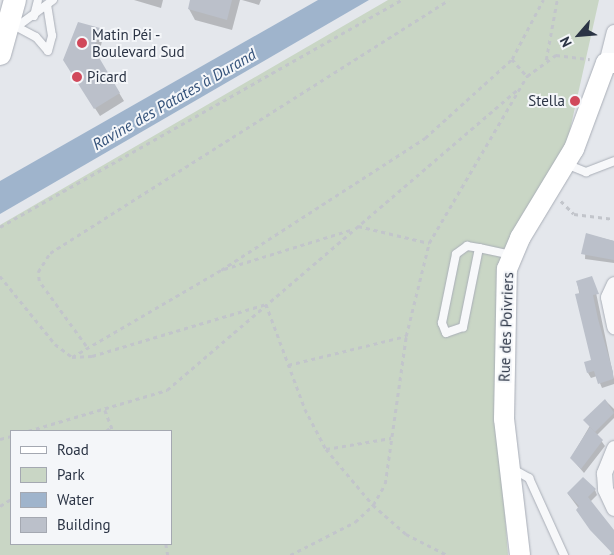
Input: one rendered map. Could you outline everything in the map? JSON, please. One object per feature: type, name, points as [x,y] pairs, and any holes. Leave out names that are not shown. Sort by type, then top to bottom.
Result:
[{"type":"main road","points":[[7,38],[15,0]]},
{"type":"street","name":"Rue des Poivriers","points":[[520,555],[509,468],[503,381],[506,286],[512,255],[566,164],[610,63],[614,32]]},
{"type":"street","points":[[614,284],[608,297],[614,326]]},
{"type":"street","points":[[614,448],[604,474],[605,489],[614,508]]},
{"type":"lane","points":[[34,16],[38,0]]},
{"type":"lane","points":[[7,38],[53,0]]},
{"type":"lane","points":[[7,38],[36,37],[48,51],[52,36],[47,6]]},
{"type":"lane","points":[[566,164],[586,172],[614,161]]},
{"type":"lane","points":[[478,248],[463,327],[455,334],[446,333],[442,323],[456,254],[467,246],[478,248],[512,255]]},
{"type":"lane","points":[[509,468],[529,478],[564,555]]},
{"type":"lane","points":[[558,545],[558,555]]},
{"type":"path","points":[[0,227],[402,0]]},
{"type":"path","points":[[86,346],[39,280],[38,272],[50,253],[448,0]]},
{"type":"path","points":[[72,357],[86,346],[221,270],[425,138],[512,59],[543,0]]},
{"type":"path","points":[[546,60],[556,0]]},
{"type":"path","points":[[290,555],[355,522],[373,505],[384,484],[406,336],[428,243],[527,76],[546,60],[556,55],[610,63]]},
{"type":"path","points":[[512,59],[527,76]]},
{"type":"path","points":[[32,430],[167,390],[520,87]]},
{"type":"path","points":[[551,191],[574,214],[614,219]]},
{"type":"path","points":[[358,226],[428,243]]},
{"type":"path","points":[[221,270],[355,229]]},
{"type":"path","points":[[0,276],[55,344],[72,357],[92,356],[266,304]]},
{"type":"path","points":[[266,304],[288,365],[326,449],[373,505],[406,534],[447,555]]},
{"type":"path","points":[[288,365],[406,336]]},
{"type":"path","points":[[104,410],[112,430]]},
{"type":"path","points":[[107,430],[111,427]]},
{"type":"path","points":[[326,449],[391,438]]},
{"type":"green space","points":[[388,0],[599,0],[563,161],[523,213],[501,259],[498,424],[508,555],[0,555],[0,225]]},
{"type":"water","name":"Ravine des Patates à Durand","points":[[318,0],[369,0],[0,214],[0,181]]},
{"type":"building","points":[[190,0],[232,0],[227,20],[188,9]]},
{"type":"building","points":[[78,22],[100,28],[94,49],[120,93],[94,109],[63,60]]},
{"type":"building","points":[[586,233],[614,241],[614,260],[581,254]]},
{"type":"building","points":[[592,276],[599,294],[593,295],[598,319],[613,372],[613,379],[598,384],[594,371],[587,373],[584,362],[591,360],[575,294],[580,293],[576,281]]},
{"type":"building","points":[[605,399],[614,413],[595,432],[583,420]]},
{"type":"building","points":[[590,427],[603,440],[581,469],[570,458]]},
{"type":"building","points":[[583,477],[596,489],[588,497],[614,530],[614,555],[590,530],[576,510],[579,506],[567,493]]},
{"type":"place","name":"Matin Péi - Boulevard Sud","points":[[82,43]]},
{"type":"place","name":"Picard","points":[[77,77]]},
{"type":"place","name":"Stella","points":[[575,101]]}]
